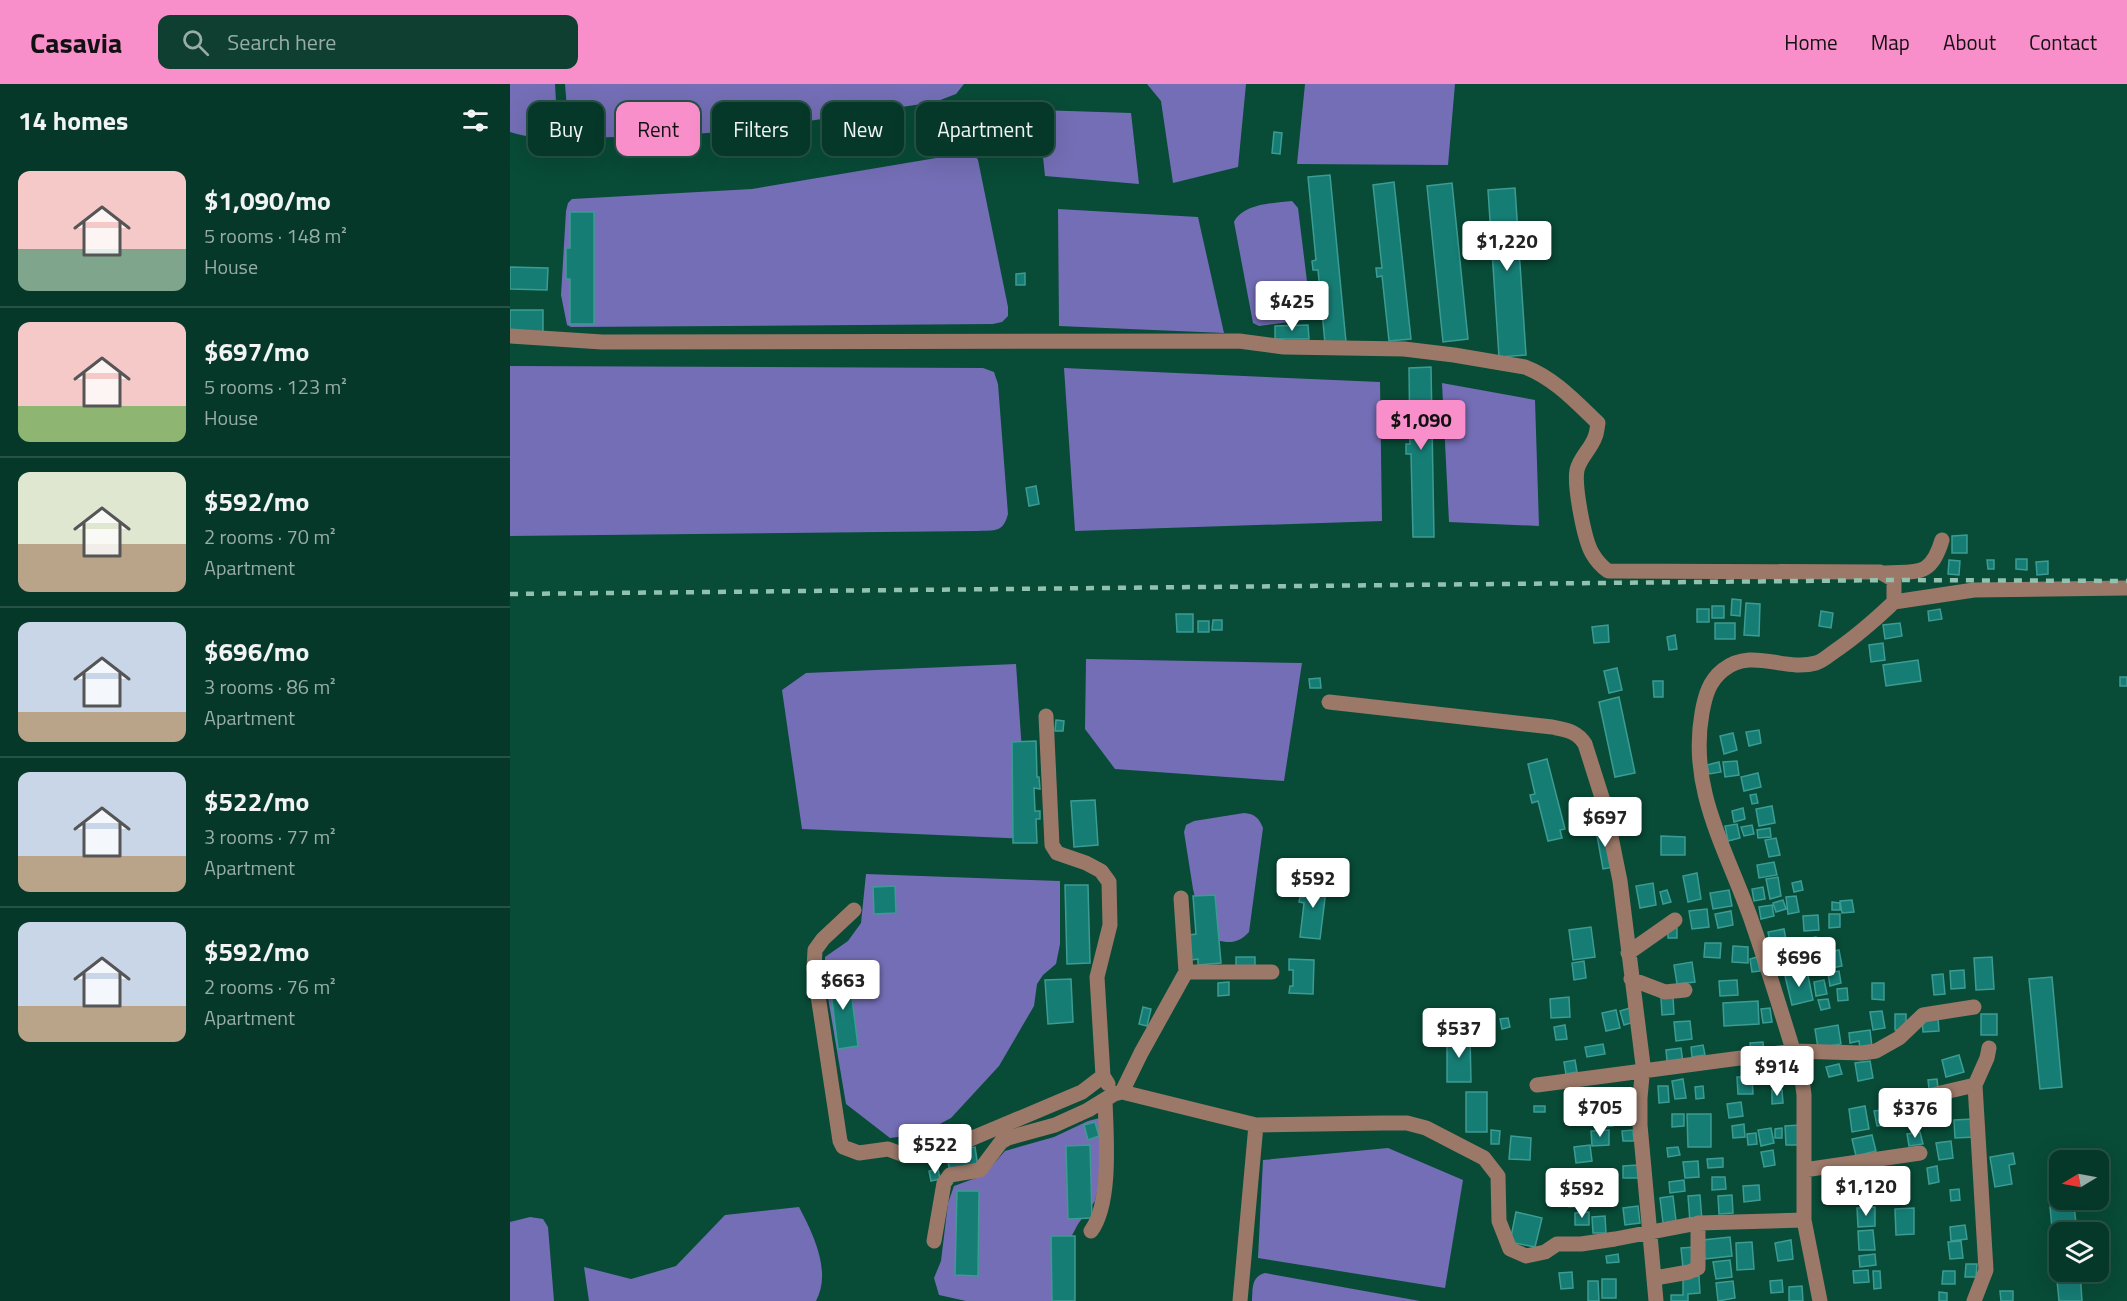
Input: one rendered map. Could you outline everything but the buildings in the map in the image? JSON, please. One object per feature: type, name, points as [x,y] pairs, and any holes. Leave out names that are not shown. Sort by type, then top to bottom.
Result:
[{"type":"street","points":[[510,336],[602,342],[1239,341],[1284,347],[1404,349],[1454,355],[1525,367],[1536,372],[1572,398],[1598,423],[1595,439],[1576,473],[1584,531],[1592,552],[1602,567],[1608,571],[1854,570],[1885,573],[1922,571],[1935,559],[1942,540]]},
{"type":"street","points":[[1885,573],[1894,580],[1894,602]]},
{"type":"street","points":[[1820,1301],[1804,1220],[1804,1095],[1793,1052],[1750,917],[1718,837],[1699,767],[1697,738],[1704,700],[1712,680],[1725,668],[1742,660],[1756,659],[1809,664],[1819,662],[1859,635],[1894,602],[1974,590],[2127,588]]},
{"type":"street","points":[[1329,702],[1552,727],[1570,731],[1580,736],[1586,744],[1605,807],[1620,880],[1643,1070],[1640,1125],[1656,1301]]},
{"type":"street","points":[[1046,716],[1052,845],[1058,853],[1101,871],[1109,882],[1110,925],[1097,977],[1103,1076],[1114,1096]]},
{"type":"street","points":[[1091,1231],[1096,1224],[1104,1186],[1114,1096],[1186,972],[1181,898]]},
{"type":"street","points":[[854,910],[823,939],[815,950],[814,969],[840,1141],[849,1151],[859,1153],[888,1149],[904,1155],[942,1151],[1082,1092],[1103,1076]]},
{"type":"street","points":[[1628,953],[1675,921]]},
{"type":"street","points":[[1186,972],[1272,972]]},
{"type":"street","points":[[1631,979],[1665,992],[1685,990]]},
{"type":"street","points":[[1538,1085],[1793,1052],[1862,1053],[1876,1051],[1899,1038],[1923,1015],[1974,1007]]},
{"type":"street","points":[[1974,1301],[1986,1270],[1975,1085],[1989,1048]]},
{"type":"street","points":[[1915,1099],[1975,1085]]},
{"type":"street","points":[[934,1241],[944,1183],[950,1175],[980,1170],[1000,1142],[1055,1125],[1114,1096],[1257,1125],[1383,1123],[1426,1128],[1484,1158],[1493,1168],[1499,1183],[1499,1221],[1510,1249],[1526,1256],[1545,1252],[1557,1244],[1581,1244],[1698,1223],[1804,1220]]},
{"type":"street","points":[[1240,1301],[1257,1125]]},
{"type":"street","points":[[1804,1170],[1920,1153]]},
{"type":"street","points":[[1655,1278],[1689,1272],[1698,1268],[1698,1223]]},
{"type":"shaded area","points":[[510,84],[555,84],[556,102],[528,102],[528,136],[510,132]]},
{"type":"shaded area","points":[[565,84],[964,84],[956,94],[935,102],[916,102],[916,105],[904,107],[904,102],[822,102],[822,119],[810,121],[810,102],[712,102],[712,133],[700,134],[700,102],[616,102],[616,137],[604,137],[604,102],[566,102]]},
{"type":"shaded area","points":[[1147,84],[1246,84],[1238,167],[1173,183],[1161,101]]},
{"type":"shaded area","points":[[1305,84],[1455,84],[1448,165],[1297,164]]},
{"type":"shaded area","points":[[1054,111],[1131,113],[1139,184],[1045,176],[1043,156],[1054,156]]},
{"type":"shaded area","points":[[948,156],[976,156],[1008,316],[1002,322],[993,324],[571,327],[567,325],[561,295],[566,211],[572,199],[752,189]]},
{"type":"shaded area","points":[[1292,201],[1298,208],[1311,314],[1308,319],[1304,320],[1259,326],[1253,323],[1234,222],[1244,211],[1251,208]]},
{"type":"shaded area","points":[[1058,209],[1198,217],[1224,333],[1059,326]]},
{"type":"shaded area","points":[[510,366],[983,368],[994,372],[998,384],[1008,514],[1004,525],[989,531],[510,536]]},
{"type":"shaded area","points":[[1064,368],[1380,382],[1382,521],[1075,531]]},
{"type":"shaded area","points":[[1442,383],[1535,400],[1539,526],[1449,522]]},
{"type":"shaded area","points":[[1086,659],[1302,663],[1284,781],[1115,769],[1085,729]]},
{"type":"shaded area","points":[[1016,664],[1028,839],[802,829],[782,690],[806,673]]},
{"type":"shaded area","points":[[1244,813],[1256,817],[1263,828],[1249,932],[1233,942],[1204,937],[1193,889],[1184,832],[1186,825],[1194,821]]},
{"type":"shaded area","points":[[866,874],[1060,881],[1060,944],[1056,964],[1043,975],[1037,984],[1034,1006],[999,1066],[951,1118],[921,1134],[890,1138],[846,1104],[825,980],[825,957],[848,941],[861,923]]},
{"type":"shaded area","points":[[1100,1118],[1100,1178],[1095,1201],[1069,1241],[1059,1301],[966,1301],[939,1295],[934,1278],[941,1261],[948,1203],[954,1186],[984,1175],[1005,1151],[1054,1137],[1088,1121]]},
{"type":"shaded area","points":[[1388,1148],[1463,1180],[1445,1288],[1258,1258],[1263,1160]]},
{"type":"shaded area","points":[[799,1207],[819,1253],[822,1277],[816,1301],[589,1301],[584,1267],[631,1279],[676,1266],[725,1215]]},
{"type":"shaded area","points":[[530,1217],[543,1219],[548,1227],[554,1301],[510,1301],[510,1222]]},
{"type":"shaded area","points":[[1265,1273],[1420,1301],[1252,1301],[1255,1280]]},
{"type":"railway","points":[[510,594],[1894,580],[2127,581]]}]
